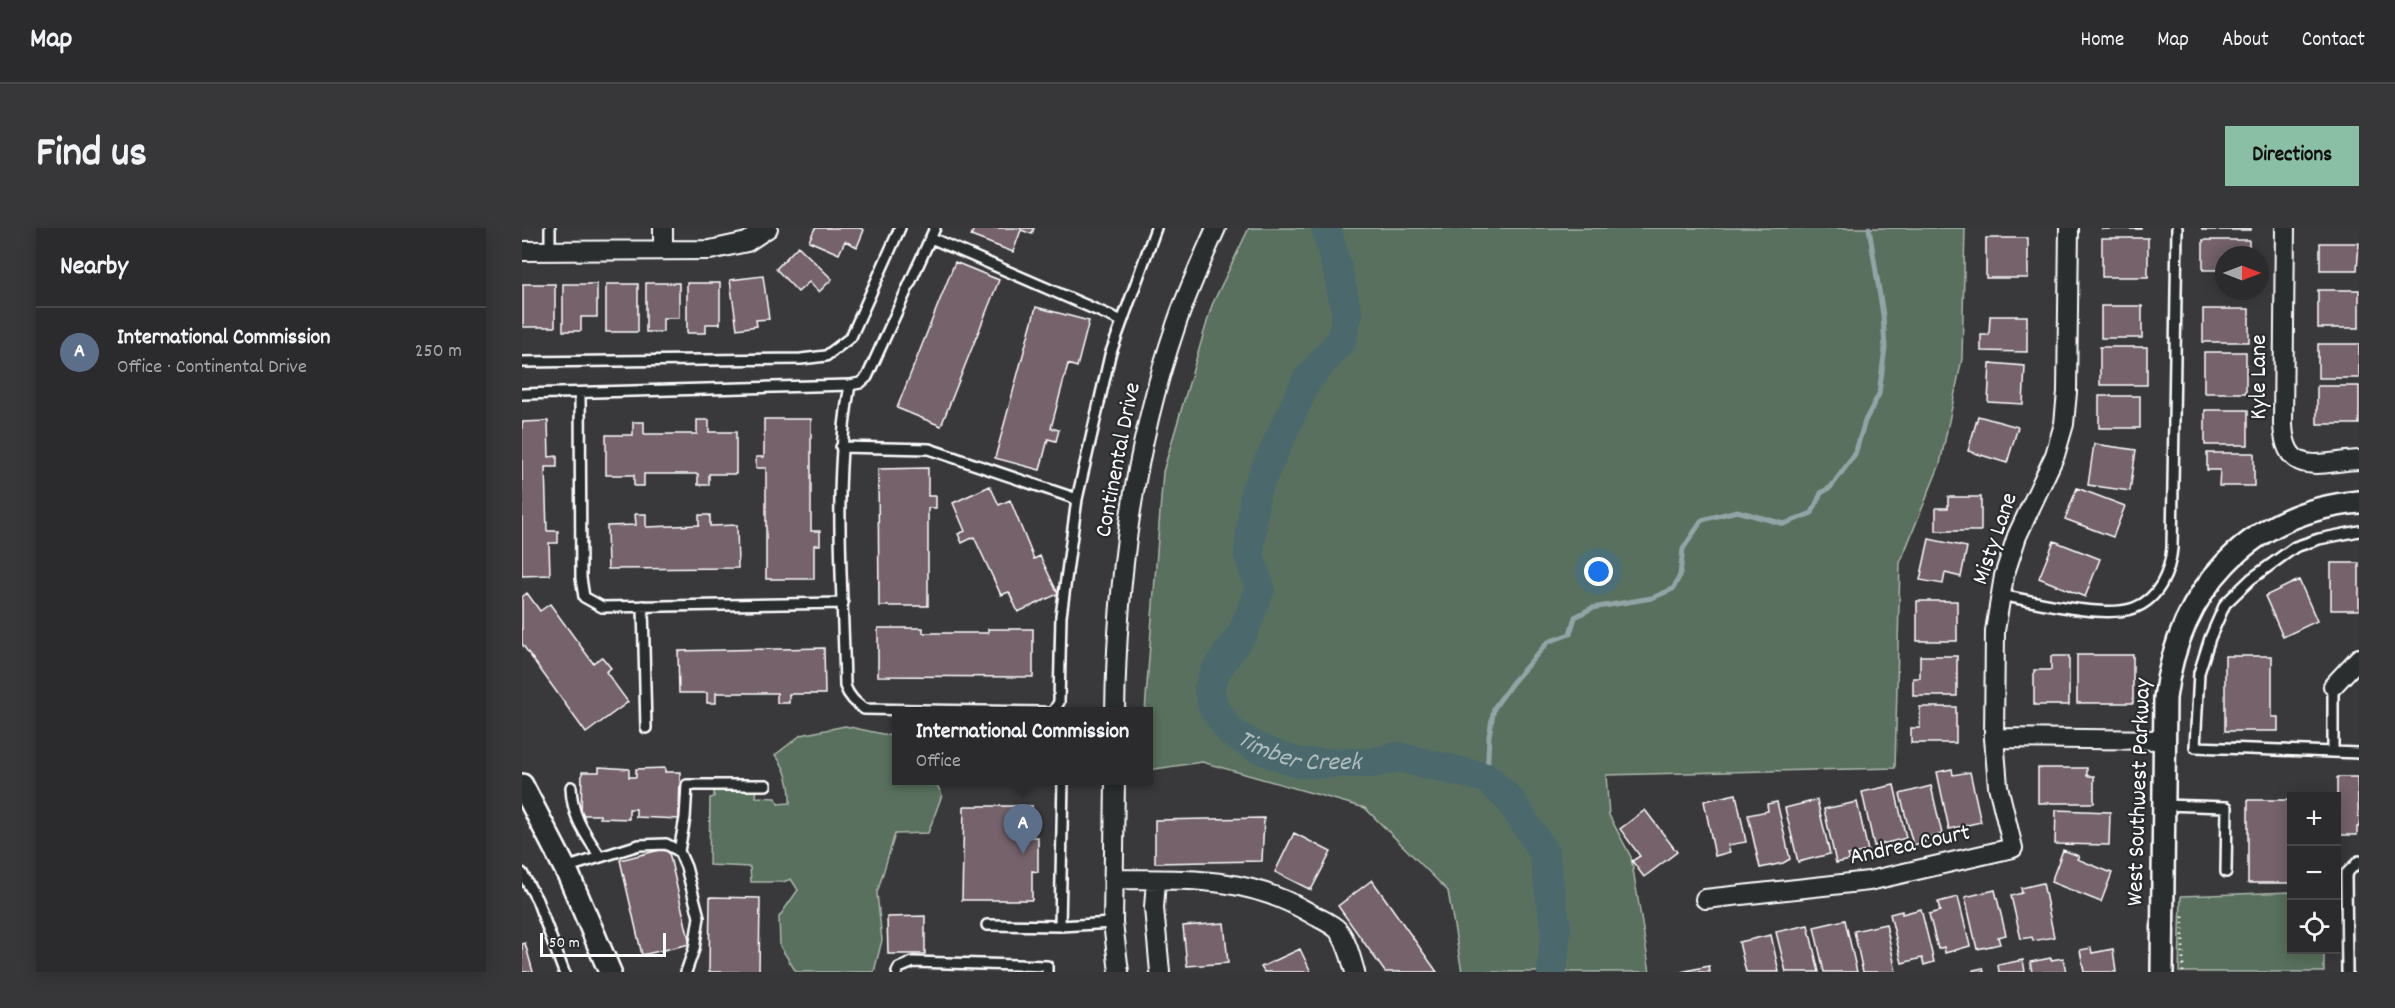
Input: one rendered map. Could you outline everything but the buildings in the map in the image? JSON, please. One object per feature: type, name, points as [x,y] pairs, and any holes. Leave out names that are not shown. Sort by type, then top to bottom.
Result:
[{"type":"street","points":[[663,228],[663,250]]},
{"type":"street","points":[[522,251],[724,249],[747,242],[768,228]]},
{"type":"street","name":"Continental Drive","points":[[1115,707],[1120,587],[1134,487],[1153,402],[1168,351],[1189,292],[1216,228]]},
{"type":"street","name":"Misty Lane","points":[[1994,738],[1995,631],[2000,595],[2017,536],[2055,455],[2064,424],[2067,392],[2069,228]]},
{"type":"street","name":"Kyle Lane","points":[[2285,228],[2283,424],[2286,442],[2297,460],[2307,465],[2359,460]]},
{"type":"street","name":"West Southwest Parkway","points":[[2162,972],[2165,698],[2173,652],[2187,616],[2208,583],[2234,555],[2265,532],[2329,507],[2359,502]]},
{"type":"street","points":[[2333,686],[2359,658]]},
{"type":"street","points":[[1994,738],[2164,740]]},
{"type":"street","name":"Andrea Court","points":[[1705,899],[1869,881],[2013,848],[1998,786],[1994,738]]},
{"type":"street","points":[[522,785],[565,868],[609,972]]},
{"type":"street","points":[[1114,785],[1113,923],[1119,972]]},
{"type":"street","points":[[1113,879],[1203,879],[1251,888],[1292,902],[1337,929],[1348,949],[1355,972]]},
{"type":"street","points":[[1156,880],[1154,908],[1160,972]]},
{"type":"lane","points":[[550,228],[550,251]]},
{"type":"lane","points":[[522,362],[801,359],[826,356],[851,337],[900,228]]},
{"type":"lane","points":[[522,394],[860,383],[867,377],[935,228]]},
{"type":"lane","points":[[1056,707],[1059,702],[1061,616],[1077,500],[1110,355],[1156,228]]},
{"type":"lane","points":[[2000,595],[2080,608],[2126,609],[2145,602],[2165,578],[2172,548],[2177,228]]},
{"type":"lane","points":[[931,238],[1122,321]]},
{"type":"lane","points":[[850,385],[842,428],[844,686],[854,702],[864,709],[892,709]]},
{"type":"lane","points":[[580,393],[581,578],[584,597],[602,607],[843,603]]},
{"type":"lane","points":[[842,447],[929,449],[1077,500]]},
{"type":"lane","points":[[2359,531],[2319,539],[2295,547],[2251,579],[2225,604],[2210,638],[2198,684],[2195,747],[2359,753]]},
{"type":"lane","points":[[643,606],[646,728]]},
{"type":"lane","points":[[2332,752],[2333,686]]},
{"type":"lane","points":[[686,972],[694,950],[699,917],[686,867],[679,851],[685,818],[687,785],[766,785]]},
{"type":"lane","points":[[1060,926],[1063,785]]},
{"type":"lane","points":[[571,787],[572,804],[577,820],[600,857]]},
{"type":"lane","points":[[2163,805],[2227,807],[2226,872]]},
{"type":"lane","points":[[565,868],[639,845],[666,844],[679,851]]},
{"type":"lane","points":[[2347,972],[2346,874],[2359,861]]},
{"type":"lane","points":[[522,873],[537,900],[564,972]]},
{"type":"lane","points":[[987,925],[1060,926],[1113,923]]},
{"type":"lane","points":[[897,972],[899,968],[913,962],[1047,966],[1047,972]]},
{"type":"path","points":[[2183,908],[2183,972]]},
{"type":"green space","points":[[1249,228],[1965,228],[1962,359],[1940,464],[1900,563],[1895,768],[1606,775],[1609,815],[1631,857],[1650,972],[1462,972],[1448,891],[1365,808],[1202,762],[1153,769],[1153,707],[1145,707],[1163,472],[1212,305]]},
{"type":"green space","points":[[845,726],[892,736],[892,785],[937,785],[942,795],[928,833],[895,834],[877,893],[882,940],[874,972],[796,972],[780,946],[779,917],[798,890],[791,879],[783,882],[751,882],[750,867],[709,865],[710,798],[714,797],[714,788],[757,787],[756,797],[776,798],[778,804],[790,803],[787,778],[775,755],[801,735]]},
{"type":"green space","points":[[2287,892],[2287,954],[2324,954],[2324,972],[2179,972],[2181,896]]},
{"type":"waterway","name":"Timber Creek","points":[[1326,228],[1347,314],[1342,339],[1307,380],[1255,492],[1249,555],[1260,588],[1243,632],[1215,672],[1209,690],[1214,709],[1232,733],[1258,748],[1298,763],[1370,763],[1398,757],[1487,778],[1511,801],[1544,853],[1556,929],[1552,972]]},
{"type":"waterway","points":[[1487,778],[1489,736],[1494,708],[1512,683],[1548,642],[1570,634],[1575,617],[1592,608],[1652,598],[1673,589],[1680,575],[1683,549],[1702,520],[1737,511],[1784,524],[1812,513],[1821,493],[1831,487],[1855,454],[1865,421],[1879,394],[1885,348],[1883,315],[1869,228]]},
{"type":"place","name":"International Commission","points":[[1023,854]]}]
